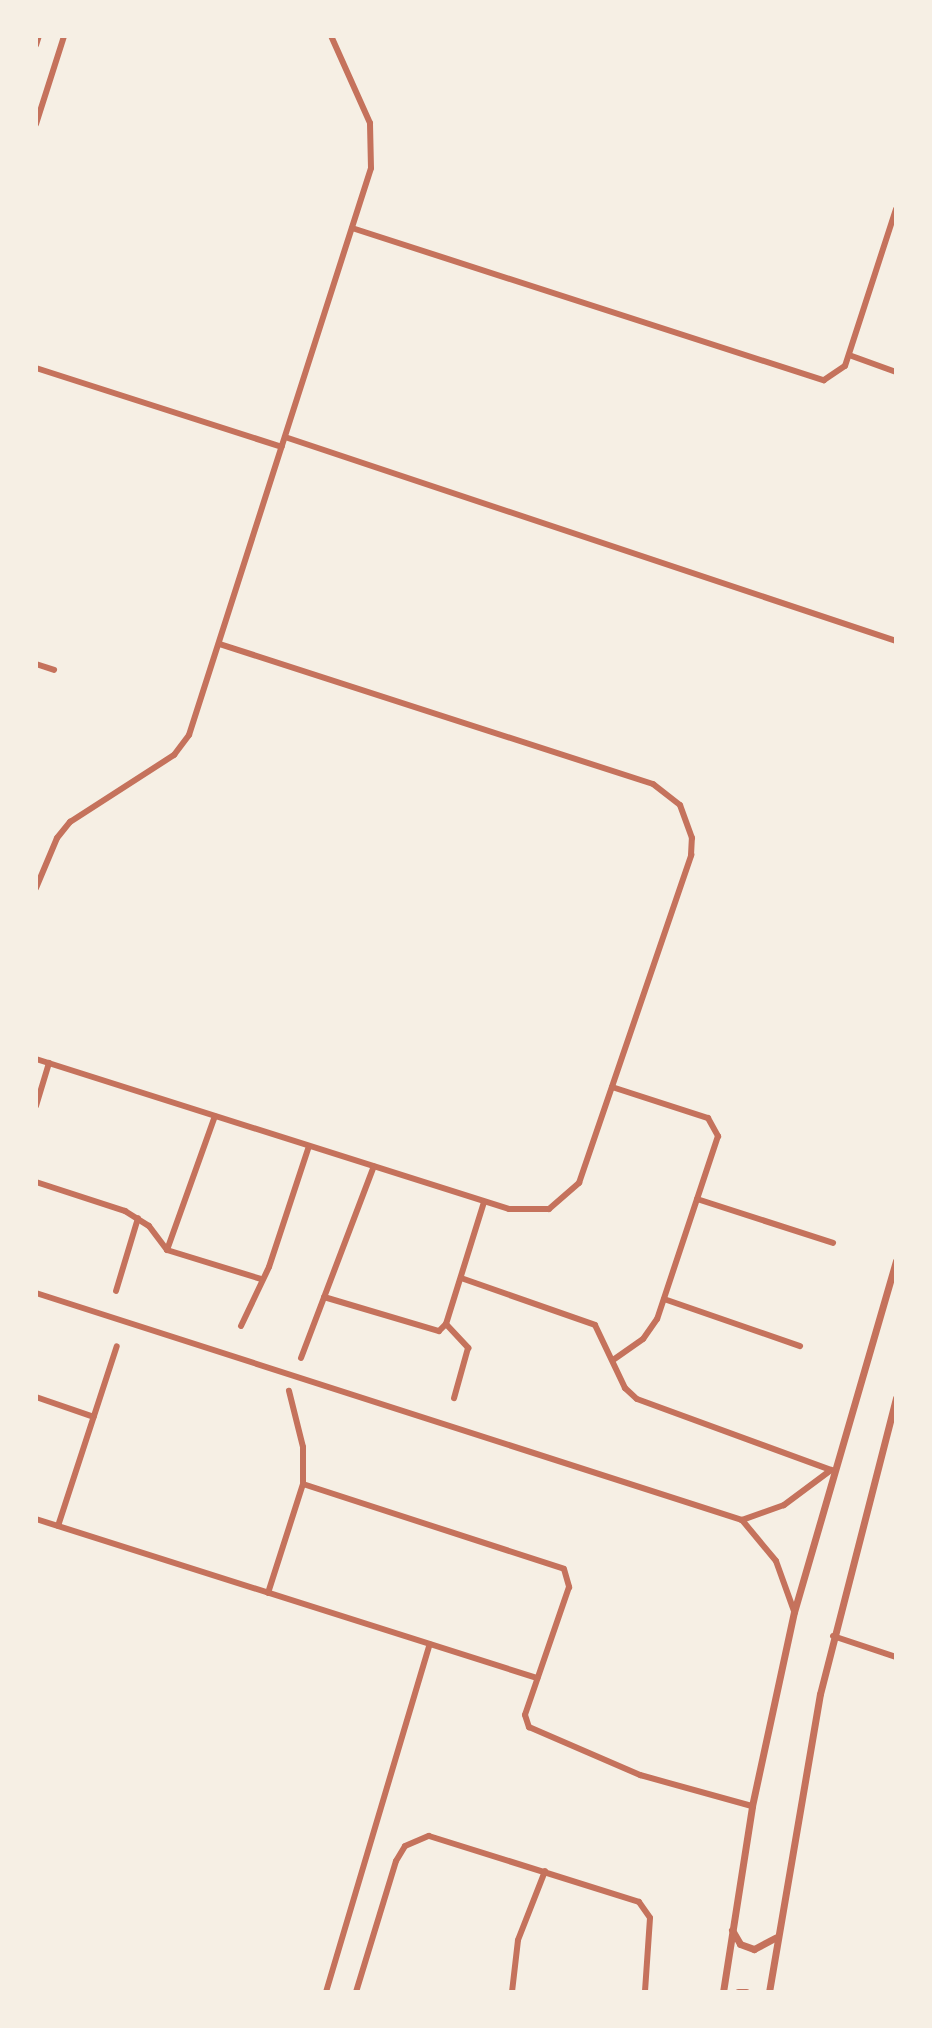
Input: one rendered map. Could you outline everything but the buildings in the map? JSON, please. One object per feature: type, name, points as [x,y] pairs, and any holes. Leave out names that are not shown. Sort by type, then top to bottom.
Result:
[{"type":"street","points":[[36,45],[39,36]]},
{"type":"street","points":[[36,124],[64,36]]},
{"type":"street","points":[[36,888],[57,838],[70,822],[183,746],[219,644],[371,168],[372,138],[365,109],[331,36]]},
{"type":"street","points":[[352,228],[816,379],[840,373],[849,355],[896,209]]},
{"type":"street","points":[[849,355],[896,372]]},
{"type":"street","points":[[36,368],[282,447]]},
{"type":"street","points":[[285,437],[896,641]]},
{"type":"street","points":[[36,1059],[484,1202],[535,1212],[571,1194],[612,1087],[691,855],[690,829],[680,805],[653,784],[219,644]]},
{"type":"street","points":[[36,664],[54,670]]},
{"type":"street","points":[[36,1106],[49,1063]]},
{"type":"street","points":[[612,1087],[715,1123],[718,1136],[664,1299],[649,1333],[613,1360]]},
{"type":"street","points":[[167,1250],[215,1116]]},
{"type":"street","points":[[241,1326],[309,1146]]},
{"type":"street","points":[[301,1358],[374,1166]]},
{"type":"street","points":[[36,1182],[138,1218],[167,1250],[261,1279]]},
{"type":"street","points":[[697,1199],[833,1243]]},
{"type":"street","points":[[324,1297],[434,1332],[446,1324],[484,1202]]},
{"type":"street","points":[[116,1291],[138,1218]]},
{"type":"street","points":[[723,1992],[752,1806],[794,1612],[831,1470],[896,1261]]},
{"type":"street","points":[[461,1278],[590,1322],[613,1360],[625,1388],[637,1399],[831,1470]]},
{"type":"street","points":[[36,1293],[742,1520],[776,1561],[794,1612]]},
{"type":"street","points":[[664,1299],[800,1346]]},
{"type":"street","points":[[446,1324],[468,1348],[454,1398]]},
{"type":"street","points":[[58,1526],[117,1346]]},
{"type":"street","points":[[268,1593],[303,1484],[303,1447],[289,1391]]},
{"type":"street","points":[[36,1397],[94,1417]]},
{"type":"street","points":[[769,1992],[833,1636],[896,1398]]},
{"type":"street","points":[[742,1520],[784,1505],[831,1470]]},
{"type":"street","points":[[303,1484],[564,1569],[569,1587],[525,1715],[534,1731],[640,1775],[752,1806]]},
{"type":"street","points":[[36,1519],[537,1678]]},
{"type":"street","points":[[833,1636],[896,1657]]},
{"type":"street","points":[[326,1992],[430,1644]]},
{"type":"street","points":[[356,1992],[396,1861],[412,1841],[437,1836],[644,1906],[650,1918],[645,1992]]},
{"type":"street","points":[[512,1992],[518,1940],[545,1871]]},
{"type":"street","points":[[732,1924],[735,1938],[746,1947],[761,1948],[777,1934]]},
{"type":"street","points":[[738,1992],[746,1992]]}]
